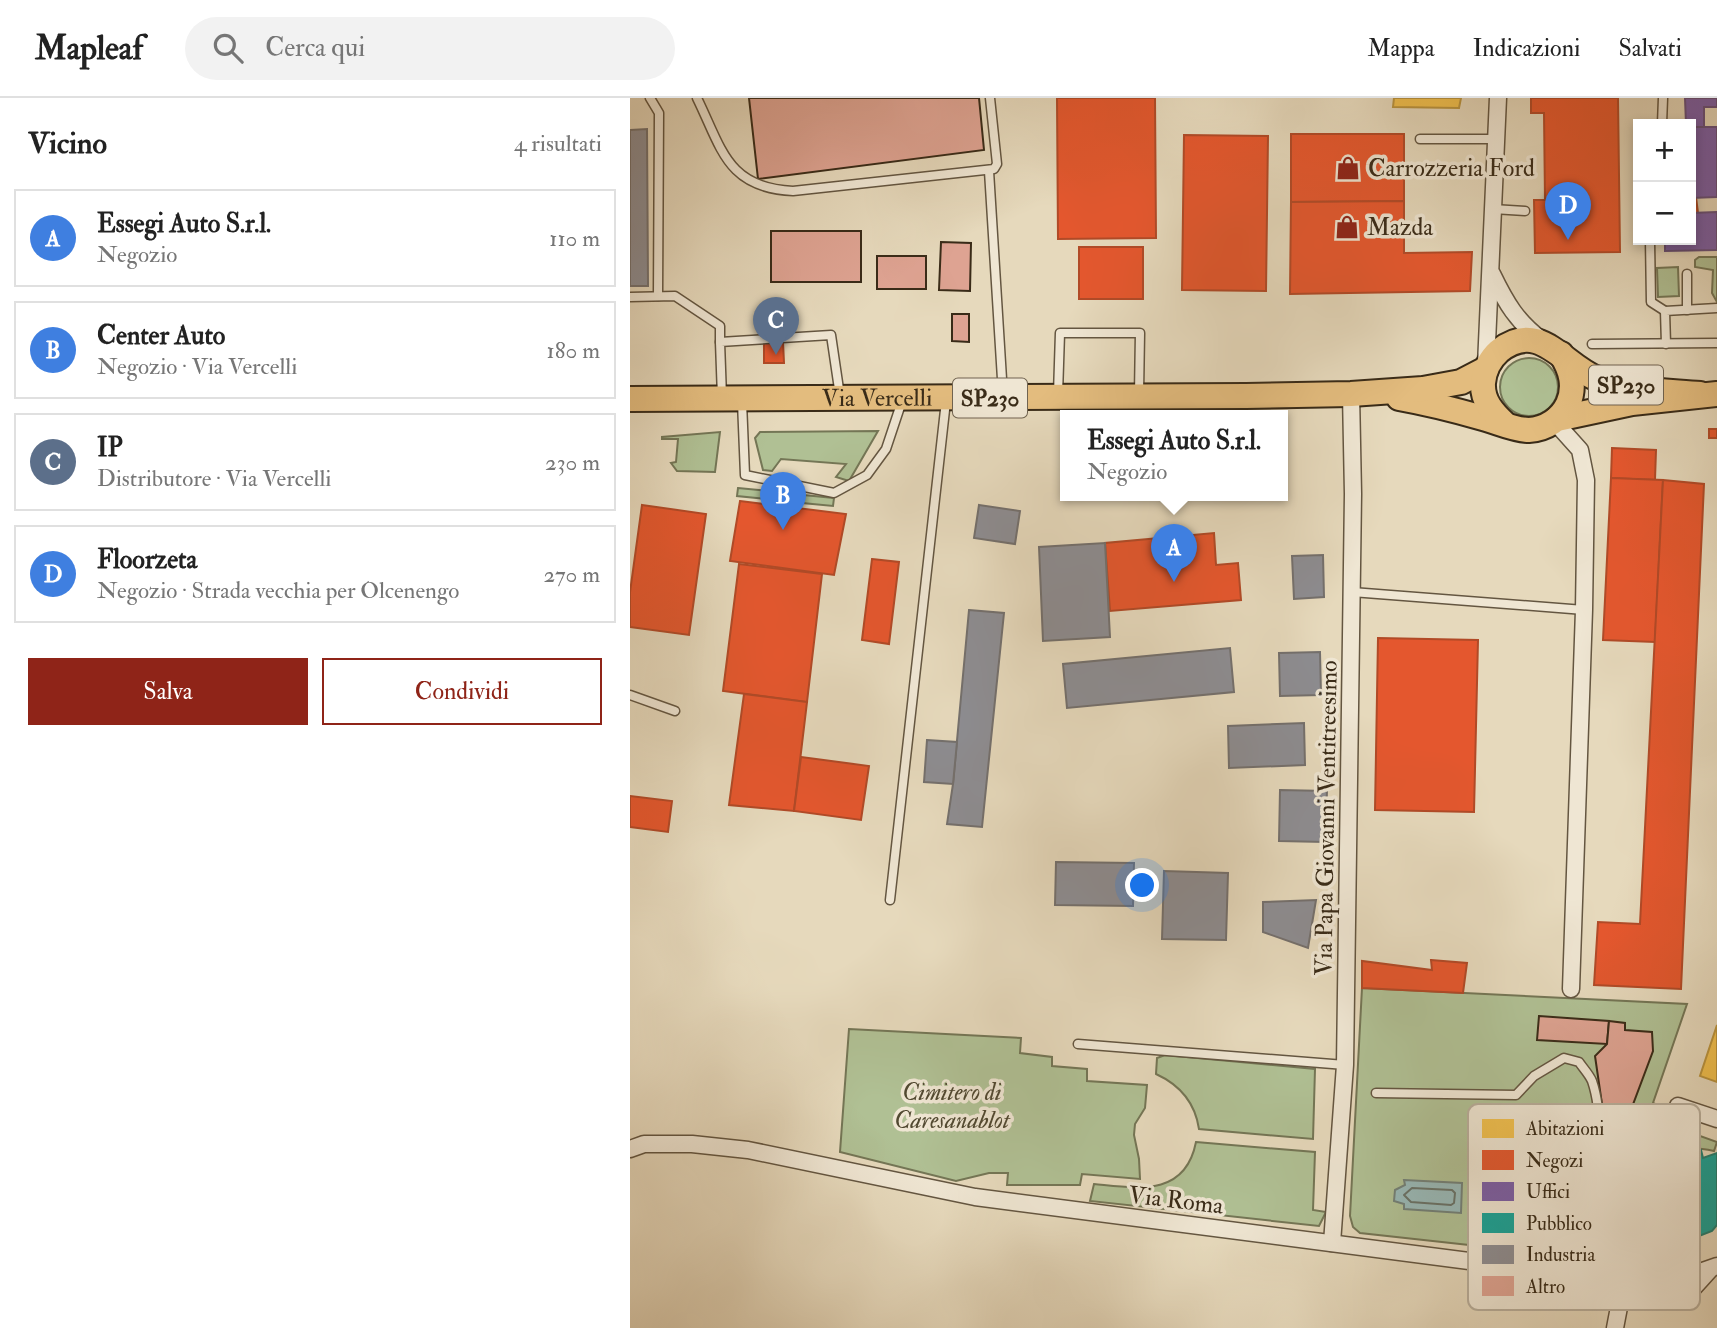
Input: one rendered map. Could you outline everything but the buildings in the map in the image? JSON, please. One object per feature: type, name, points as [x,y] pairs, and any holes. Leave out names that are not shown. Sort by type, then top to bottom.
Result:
[{"type":"main road","name":"Via Vercelli","points":[[630,399],[1139,397],[1363,393],[1423,389],[1461,382],[1486,369],[1493,356],[1513,343],[1535,340],[1555,350],[1585,373],[1599,380],[1708,394]]},
{"type":"main road","name":"SP230","points":[[1555,350],[1569,366],[1572,394],[1566,408],[1555,420]]},
{"type":"main road","points":[[1486,369],[1483,385],[1485,400],[1493,414],[1505,424]]},
{"type":"main road","name":"Via Vercelli","points":[[1363,393],[1532,430],[1555,420],[1632,403],[1708,394]]},
{"type":"street","points":[[1486,369],[1498,98]]},
{"type":"street","points":[[1489,269],[1510,310],[1528,330],[1555,350]]},
{"type":"street","name":"Via Papa Giovanni Ventitreesimo","points":[[1332,1243],[1345,1065],[1353,494],[1363,393]]},
{"type":"street","points":[[1555,420],[1580,450],[1586,480],[1571,989]]},
{"type":"street","points":[[1700,1113],[1717,1119]]},
{"type":"street","name":"Via Roma","points":[[630,1149],[644,1144],[692,1144],[748,1150],[975,1197],[1468,1261]]},
{"type":"street","name":"Via Roma","points":[[1700,1273],[1717,1267]]},
{"type":"street","points":[[1615,1328],[1618,1310]]},
{"type":"lane","points":[[650,98],[659,113],[658,296]]},
{"type":"lane","points":[[697,98],[729,163],[756,185],[793,191],[994,169],[997,164],[990,98]]},
{"type":"lane","points":[[1662,119],[1663,98]]},
{"type":"lane","points":[[1420,139],[1496,139]]},
{"type":"lane","points":[[989,171],[1003,398]]},
{"type":"lane","points":[[1492,209],[1525,211]]},
{"type":"lane","points":[[1650,245],[1651,302],[1665,311],[1716,308]]},
{"type":"lane","points":[[1687,274],[1687,310]]},
{"type":"lane","points":[[630,297],[675,296],[720,326],[720,342],[745,475],[834,494],[867,475],[886,449],[903,398]]},
{"type":"lane","points":[[1665,311],[1666,344]]},
{"type":"lane","points":[[1058,397],[1060,333],[1140,333],[1139,397]]},
{"type":"lane","points":[[720,342],[831,335],[841,399]]},
{"type":"lane","points":[[1592,344],[1717,343]]},
{"type":"lane","points":[[890,901],[946,398]]},
{"type":"lane","points":[[1352,592],[1584,610]]},
{"type":"lane","points":[[630,695],[675,711]]},
{"type":"lane","points":[[1078,1044],[1345,1065]]},
{"type":"lane","points":[[1377,1093],[1516,1095],[1534,1076],[1564,1058],[1579,1062],[1591,1078],[1598,1104]]},
{"type":"lane","points":[[1700,1286],[1717,1267]]},
{"type":"green space","points":[[1699,257],[1717,257],[1717,302],[1712,293],[1713,270],[1695,267],[1695,260]]},
{"type":"green space","points":[[1678,267],[1679,296],[1658,297],[1657,268]]},
{"type":"green space","points":[[1529,358],[1550,366],[1558,387],[1550,408],[1529,416],[1508,408],[1500,387],[1508,366]]},
{"type":"green space","points":[[878,431],[849,481],[836,477],[846,464],[781,459],[772,471],[763,470],[755,438],[760,432]]},
{"type":"green space","points":[[720,432],[715,472],[677,471],[671,463],[676,462],[678,439],[662,439],[662,437]]},
{"type":"green space","points":[[738,488],[779,492],[778,500],[737,496]]},
{"type":"green space","points":[[793,494],[834,498],[833,506],[792,502]]},
{"type":"green space","points":[[1362,988],[1687,1004],[1653,1103],[1655,1104],[1468,1104],[1468,1245],[1360,1233],[1353,1227],[1350,1216]]},
{"type":"green space","name":"Cimitero di Caresanablot","points":[[849,1029],[1021,1038],[1020,1053],[1052,1057],[1052,1066],[1087,1069],[1087,1081],[1147,1085],[1145,1108],[1135,1124],[1134,1135],[1140,1179],[1082,1174],[1080,1185],[1007,1185],[1008,1173],[989,1173],[956,1181],[840,1152]]},
{"type":"green space","points":[[1165,1055],[1315,1069],[1313,1139],[1199,1129],[1194,1111],[1185,1095],[1156,1074],[1157,1058]]},
{"type":"green space","points":[[1700,1136],[1717,1142],[1714,1151],[1700,1148]]},
{"type":"green space","points":[[1196,1142],[1315,1152],[1313,1210],[1326,1212],[1319,1226],[1090,1201],[1094,1184],[1142,1187],[1157,1186],[1170,1181],[1181,1173],[1190,1160]]},
{"type":"water","points":[[1404,1180],[1462,1183],[1461,1213],[1404,1209],[1404,1204],[1394,1201],[1395,1190],[1405,1185]]},
{"type":"place","name":"Carrozzeria Ford","points":[[1348,168]]},
{"type":"place","name":"Mazda","points":[[1347,227]]},
{"type":"place","name":"Floorzeta","points":[[1568,240]]},
{"type":"place","name":"IP","points":[[776,355]]},
{"type":"place","name":"Center Auto","points":[[783,530]]},
{"type":"place","name":"Essegi Auto S.r.l.","points":[[1174,582]]}]
